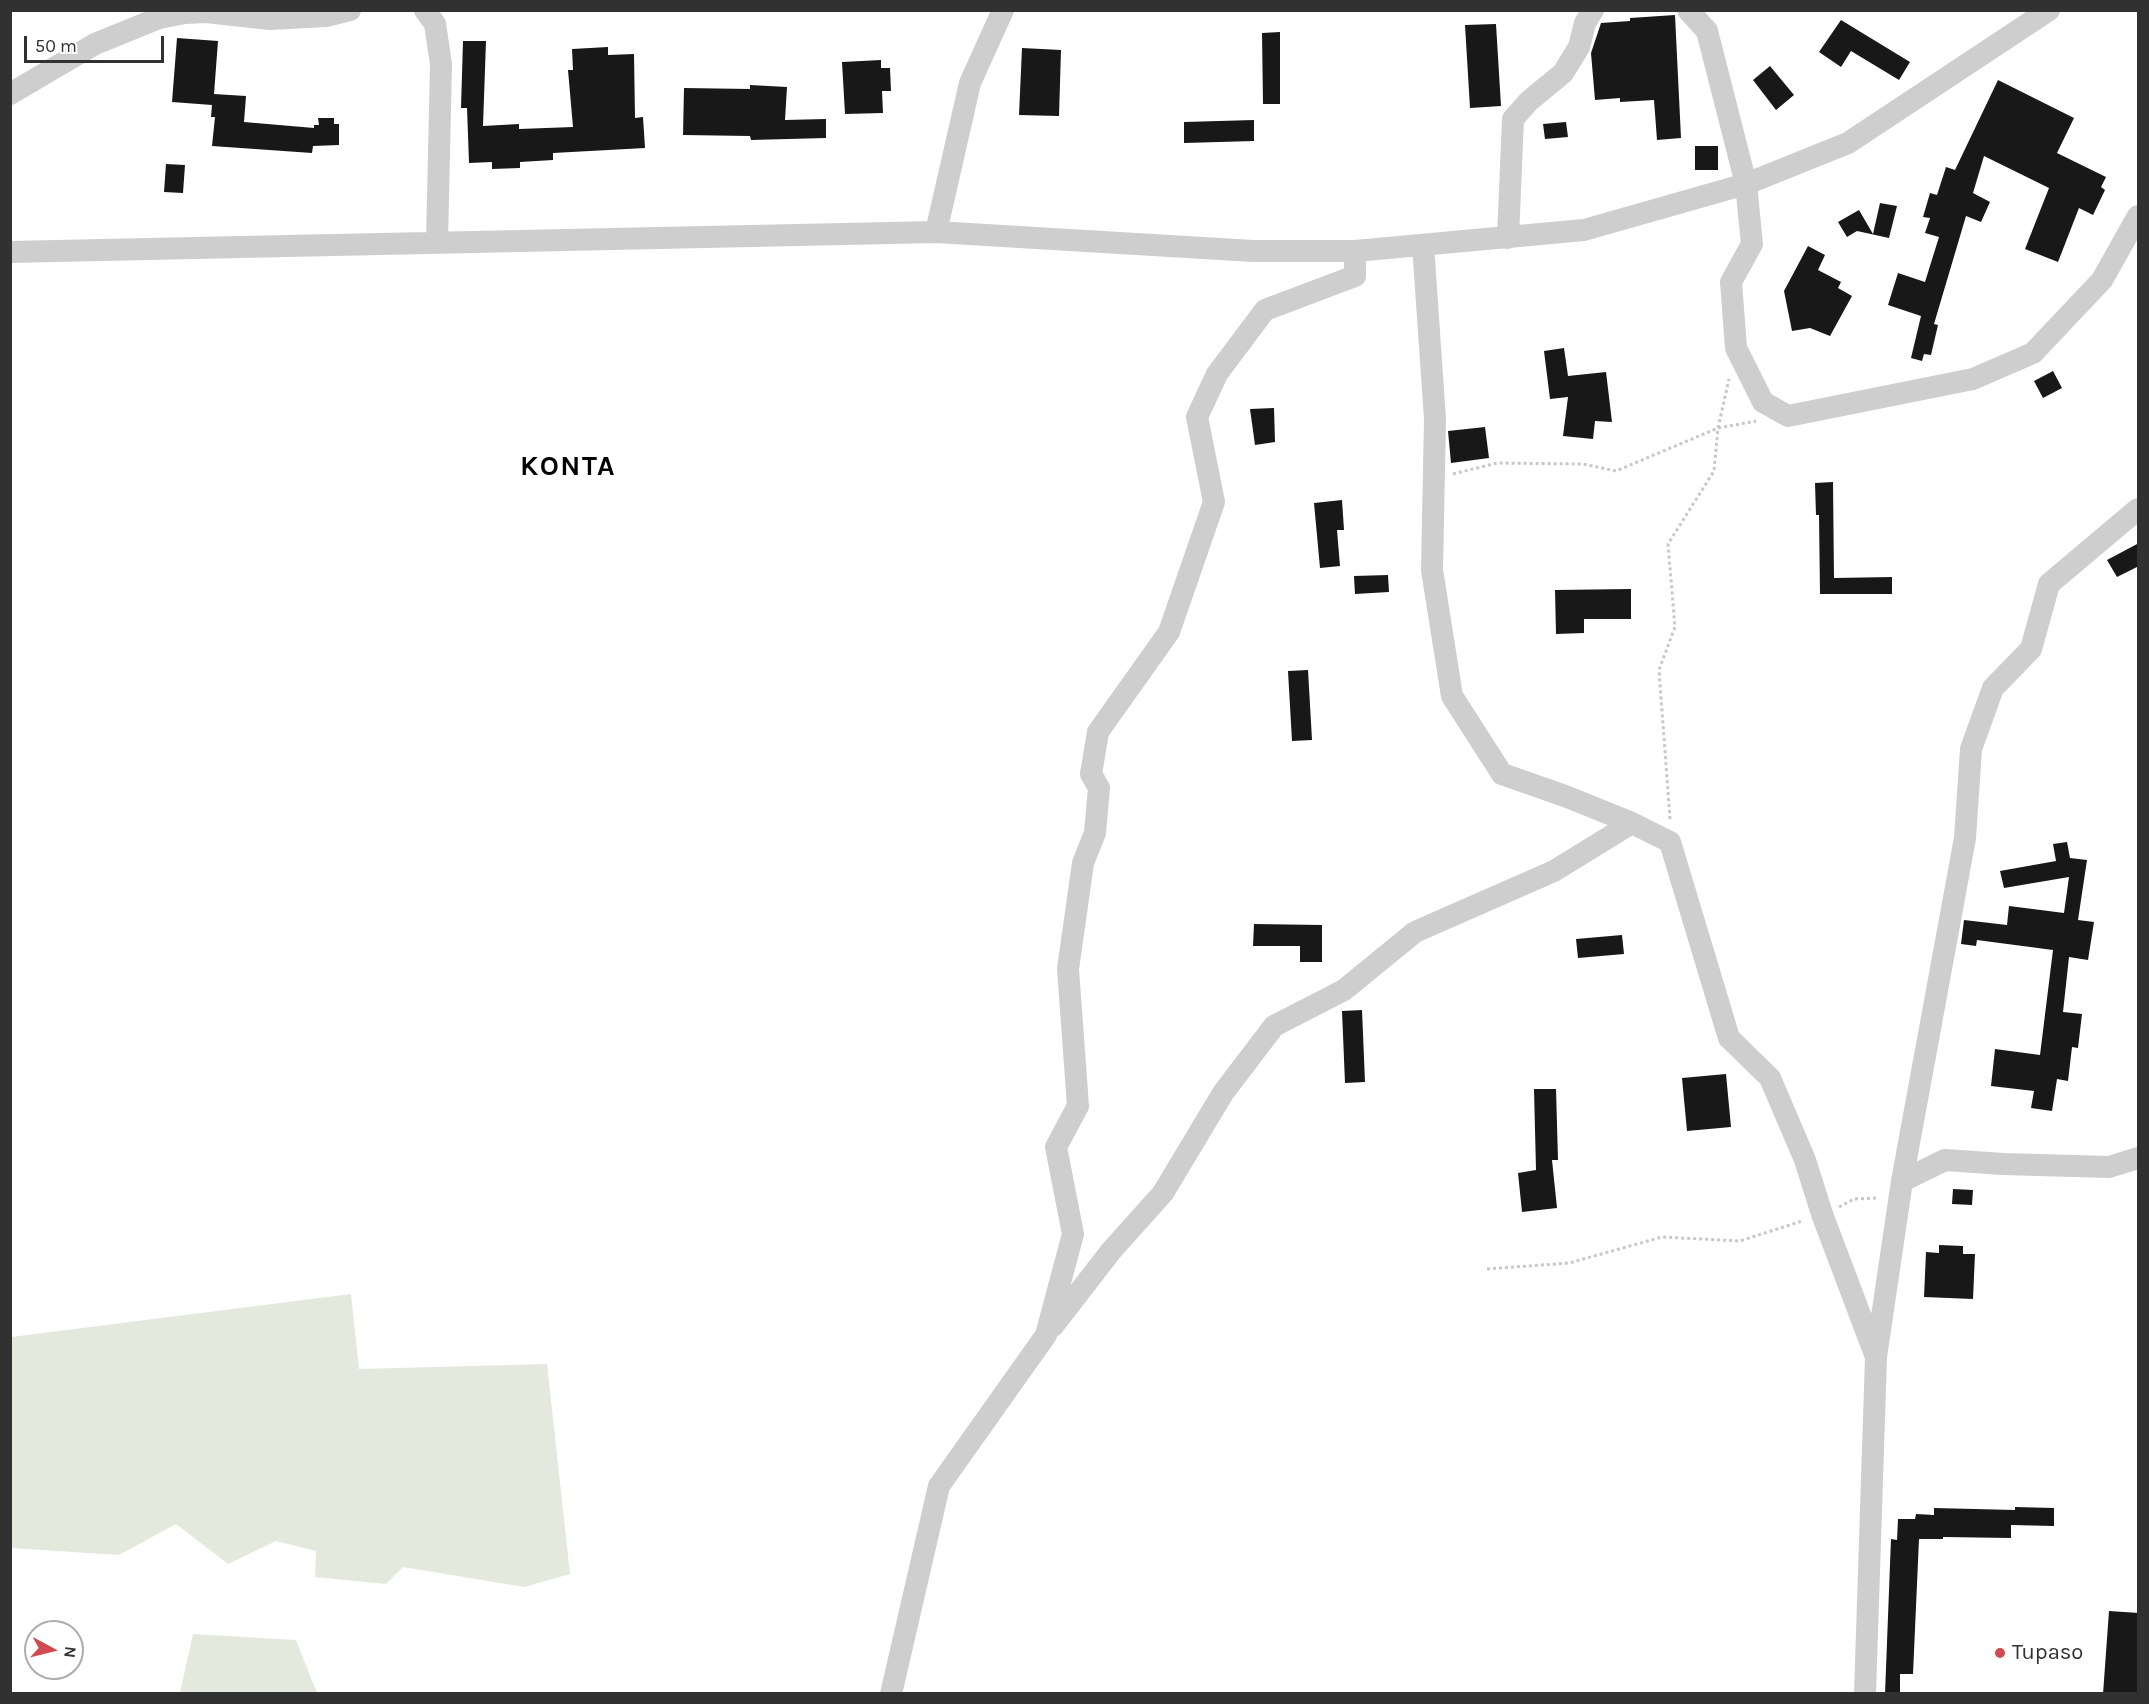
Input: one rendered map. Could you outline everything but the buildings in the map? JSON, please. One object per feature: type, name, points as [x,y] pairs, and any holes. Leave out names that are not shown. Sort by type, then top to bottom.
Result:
[{"type":"street","points":[[10,94],[95,44],[159,18],[205,11],[270,19],[326,16],[350,10]]},
{"type":"street","points":[[425,10],[435,24],[441,64],[437,242]]},
{"type":"street","points":[[936,232],[970,83],[1003,10]]},
{"type":"street","points":[[1508,237],[1513,119],[1529,101],[1563,73],[1579,47],[1585,23],[1593,10]]},
{"type":"street","points":[[1688,10],[1707,31],[1746,184],[1752,244],[1731,282],[1736,348],[1763,402],[1788,416],[1973,379],[2034,353],[2102,280],[2139,216]]},
{"type":"street","points":[[10,252],[936,232],[1253,251],[1355,251],[1584,230],[1746,184],[1848,143],[2049,10]]},
{"type":"street","points":[[1423,245],[1435,419],[1432,570],[1452,696],[1502,774],[1632,823],[1670,842],[1729,1038],[1770,1078],[1805,1160],[1822,1215],[1876,1357]]},
{"type":"street","points":[[1046,1335],[1073,1234],[1056,1147],[1078,1106],[1068,969],[1083,863],[1095,833],[1099,788],[1091,774],[1098,732],[1169,632],[1214,502],[1197,417],[1217,374],[1265,310],[1355,276],[1355,251]]},
{"type":"street","points":[[1865,1694],[1876,1357],[1901,1189],[1965,838],[1971,749],[1993,688],[2031,649],[2049,584],[2139,509]]},
{"type":"street","points":[[891,1694],[939,1486],[1046,1335],[1111,1251],[1162,1193],[1223,1093],[1274,1026],[1344,990],[1415,932],[1554,871],[1632,823]]},
{"type":"street","points":[[1901,1189],[1945,1160],[2109,1167],[2139,1158]]},
{"type":"path","points":[[1670,842],[1670,799],[1659,670],[1675,627],[1668,544],[1714,471],[1718,428],[1736,348]]},
{"type":"path","points":[[1434,479],[1497,463],[1583,464],[1616,471],[1718,428],[1788,416]]},
{"type":"path","points":[[1487,1269],[1569,1263],[1662,1238],[1740,1241],[1822,1215],[1854,1199],[1901,1189]]},
{"type":"shaded area","points":[[351,1294],[359,1369],[547,1364],[570,1574],[524,1587],[403,1567],[386,1584],[315,1577],[316,1551],[276,1541],[228,1564],[176,1524],[119,1555],[11,1548],[11,1337]]},
{"type":"shaded area","points":[[193,1634],[296,1640],[317,1693],[180,1693]]},
{"type":"place","name":"Tupaso","points":[[2000,1653]]},
{"type":"district","name":"KONTA","points":[[568,467]]}]
